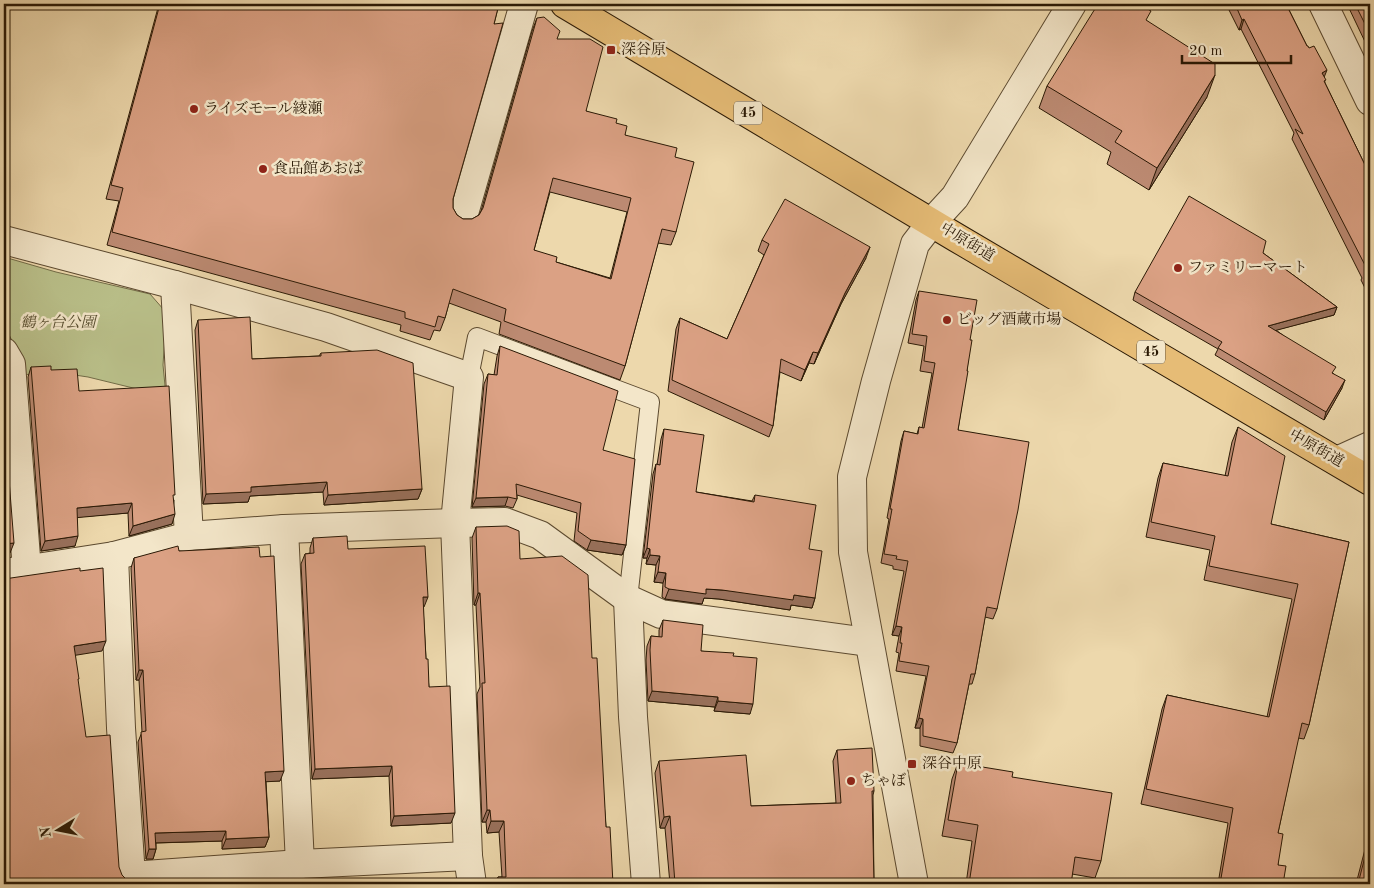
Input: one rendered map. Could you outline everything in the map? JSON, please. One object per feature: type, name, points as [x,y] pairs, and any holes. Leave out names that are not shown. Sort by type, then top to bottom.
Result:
[{"type":"main road","name":"中原街道","points":[[565,4],[1370,481]]},
{"type":"street","points":[[463,217],[524,4]]},
{"type":"street","points":[[914,884],[868,642],[853,552],[852,477],[876,381],[916,244],[932,222],[955,197],[1072,4]]},
{"type":"street","points":[[1323,4],[1370,101]]},
{"type":"street","points":[[4,240],[326,327],[469,377],[455,523],[468,856],[472,884]]},
{"type":"street","points":[[175,285],[189,536]]},
{"type":"street","points":[[4,352],[10,364],[15,571],[114,556],[189,536],[284,529],[505,522],[540,535],[628,599],[660,614],[868,642]]},
{"type":"street","points":[[1337,461],[1370,446]]},
{"type":"street","points":[[284,529],[300,864]]},
{"type":"street","points":[[114,556],[121,728],[132,876],[300,864],[468,856]]},
{"type":"street","points":[[628,599],[633,717],[646,884]]},
{"type":"lane","points":[[469,377],[478,338],[650,402],[628,599]]},
{"type":"green space","name":"鶴ヶ台公園","points":[[4,257],[56,272],[150,294],[164,310],[166,319],[163,365],[166,396],[88,377],[55,372],[23,375],[22,362],[4,324]]},
{"type":"building","points":[[160,4],[499,4],[494,24],[503,23],[453,199],[453,208],[457,215],[463,219],[472,219],[479,215],[483,208],[537,18],[544,17],[560,31],[557,39],[590,39],[603,47],[586,111],[617,119],[616,123],[627,126],[625,135],[677,148],[675,157],[694,162],[676,232],[662,229],[625,366],[504,321],[506,309],[453,289],[445,318],[438,316],[435,327],[405,318],[405,312],[112,232],[123,188],[111,185]],"holes":[[[553,178],[631,198],[611,279],[556,262],[557,257],[534,250]]]},
{"type":"building","points":[[1098,4],[1139,4],[1151,11],[1146,20],[1215,64],[1215,75],[1157,168],[1115,142],[1122,131],[1047,86]]},
{"type":"building","points":[[1235,4],[1286,4],[1307,46],[1309,48],[1314,46],[1327,70],[1322,73],[1326,80],[1324,81],[1365,165],[1367,163],[1370,170],[1370,281],[1365,270],[1367,269],[1295,129],[1303,134]]},
{"type":"building","points":[[1355,4],[1370,4],[1370,34]]},
{"type":"building","points":[[1189,196],[1266,241],[1263,253],[1337,307],[1268,326],[1336,367],[1332,373],[1345,380],[1326,412],[1218,348],[1222,342],[1135,292]]},
{"type":"building","points":[[785,199],[870,247],[845,293],[818,353],[813,352],[805,370],[781,359],[773,426],[672,380],[680,318],[727,339],[769,244],[762,240]]},
{"type":"building","points":[[919,291],[977,300],[958,430],[1029,442],[1018,510],[997,609],[987,607],[975,674],[971,674],[957,743],[923,736],[923,719],[919,718],[929,666],[899,661],[902,627],[896,626],[908,561],[896,559],[897,556],[884,554],[904,431],[918,434],[919,427],[924,428],[935,363],[924,361],[927,336],[912,334]]},
{"type":"building","points":[[250,317],[252,359],[321,356],[321,353],[377,350],[413,363],[422,489],[328,495],[327,482],[251,487],[251,492],[206,494],[198,320]]},
{"type":"building","points":[[500,346],[618,391],[603,450],[635,459],[626,545],[591,540],[578,531],[581,503],[516,484],[517,499],[508,497],[476,498],[488,374],[497,375]]},
{"type":"building","points":[[51,366],[51,370],[77,369],[79,391],[169,386],[175,514],[133,526],[132,503],[77,508],[78,536],[45,541],[31,367]]},
{"type":"building","points":[[4,416],[14,543],[4,544]]},
{"type":"building","points":[[1238,427],[1285,456],[1271,524],[1349,542],[1309,725],[1302,723],[1278,833],[1283,834],[1278,865],[1286,866],[1283,884],[1220,884],[1233,808],[1146,789],[1167,695],[1269,717],[1298,584],[1209,566],[1215,536],[1151,522],[1163,463],[1228,476]]},
{"type":"building","points":[[664,429],[704,435],[696,492],[754,502],[755,495],[816,505],[809,549],[822,551],[815,598],[794,595],[793,600],[706,589],[706,594],[665,587],[666,573],[658,572],[660,556],[650,555],[650,549],[647,548],[656,464],[660,465]]},
{"type":"building","points":[[507,526],[519,531],[520,559],[562,556],[588,575],[592,658],[597,658],[606,827],[610,827],[613,884],[498,884],[498,877],[506,877],[504,821],[491,821],[490,810],[487,810],[482,683],[485,683],[480,593],[478,593],[476,527]]},
{"type":"building","points":[[347,536],[348,549],[425,546],[428,597],[423,597],[429,687],[450,686],[455,813],[394,816],[392,766],[315,769],[305,554],[314,553],[313,538]]},
{"type":"building","points":[[178,546],[179,551],[259,547],[260,557],[274,556],[284,771],[265,772],[269,837],[226,839],[226,831],[155,833],[156,849],[149,849],[141,732],[146,731],[143,670],[139,670],[134,558]]},
{"type":"building","points":[[80,568],[80,571],[103,568],[106,641],[74,646],[86,737],[110,735],[119,867],[122,875],[127,880],[135,882],[159,880],[160,884],[4,884],[4,579]]},
{"type":"building","points":[[663,620],[703,625],[701,651],[734,653],[733,656],[757,658],[753,704],[718,701],[718,697],[652,691],[651,636],[662,637]]},
{"type":"building","points":[[872,748],[874,884],[675,884],[670,816],[664,817],[659,761],[746,755],[751,806],[841,803],[837,750]]},
{"type":"building","points":[[958,763],[1013,772],[1012,777],[1112,793],[1101,861],[1075,857],[1071,884],[969,884],[978,825],[948,820]]},
{"type":"building","points":[[1370,837],[1370,884],[1358,884]]},
{"type":"building","points":[[410,882],[410,884],[371,884]]},
{"type":"place","name":"深谷原","points":[[611,50]]},
{"type":"place","name":"ライズモール綾瀬","points":[[194,109]]},
{"type":"place","name":"食品館あおば","points":[[263,169]]},
{"type":"place","name":"ファミリーマート","points":[[1178,268]]},
{"type":"place","name":"ビッグ酒蔵市場","points":[[947,320]]},
{"type":"place","name":"深谷中原","points":[[912,764]]},
{"type":"place","name":"ちゃぼ","points":[[851,781]]}]
